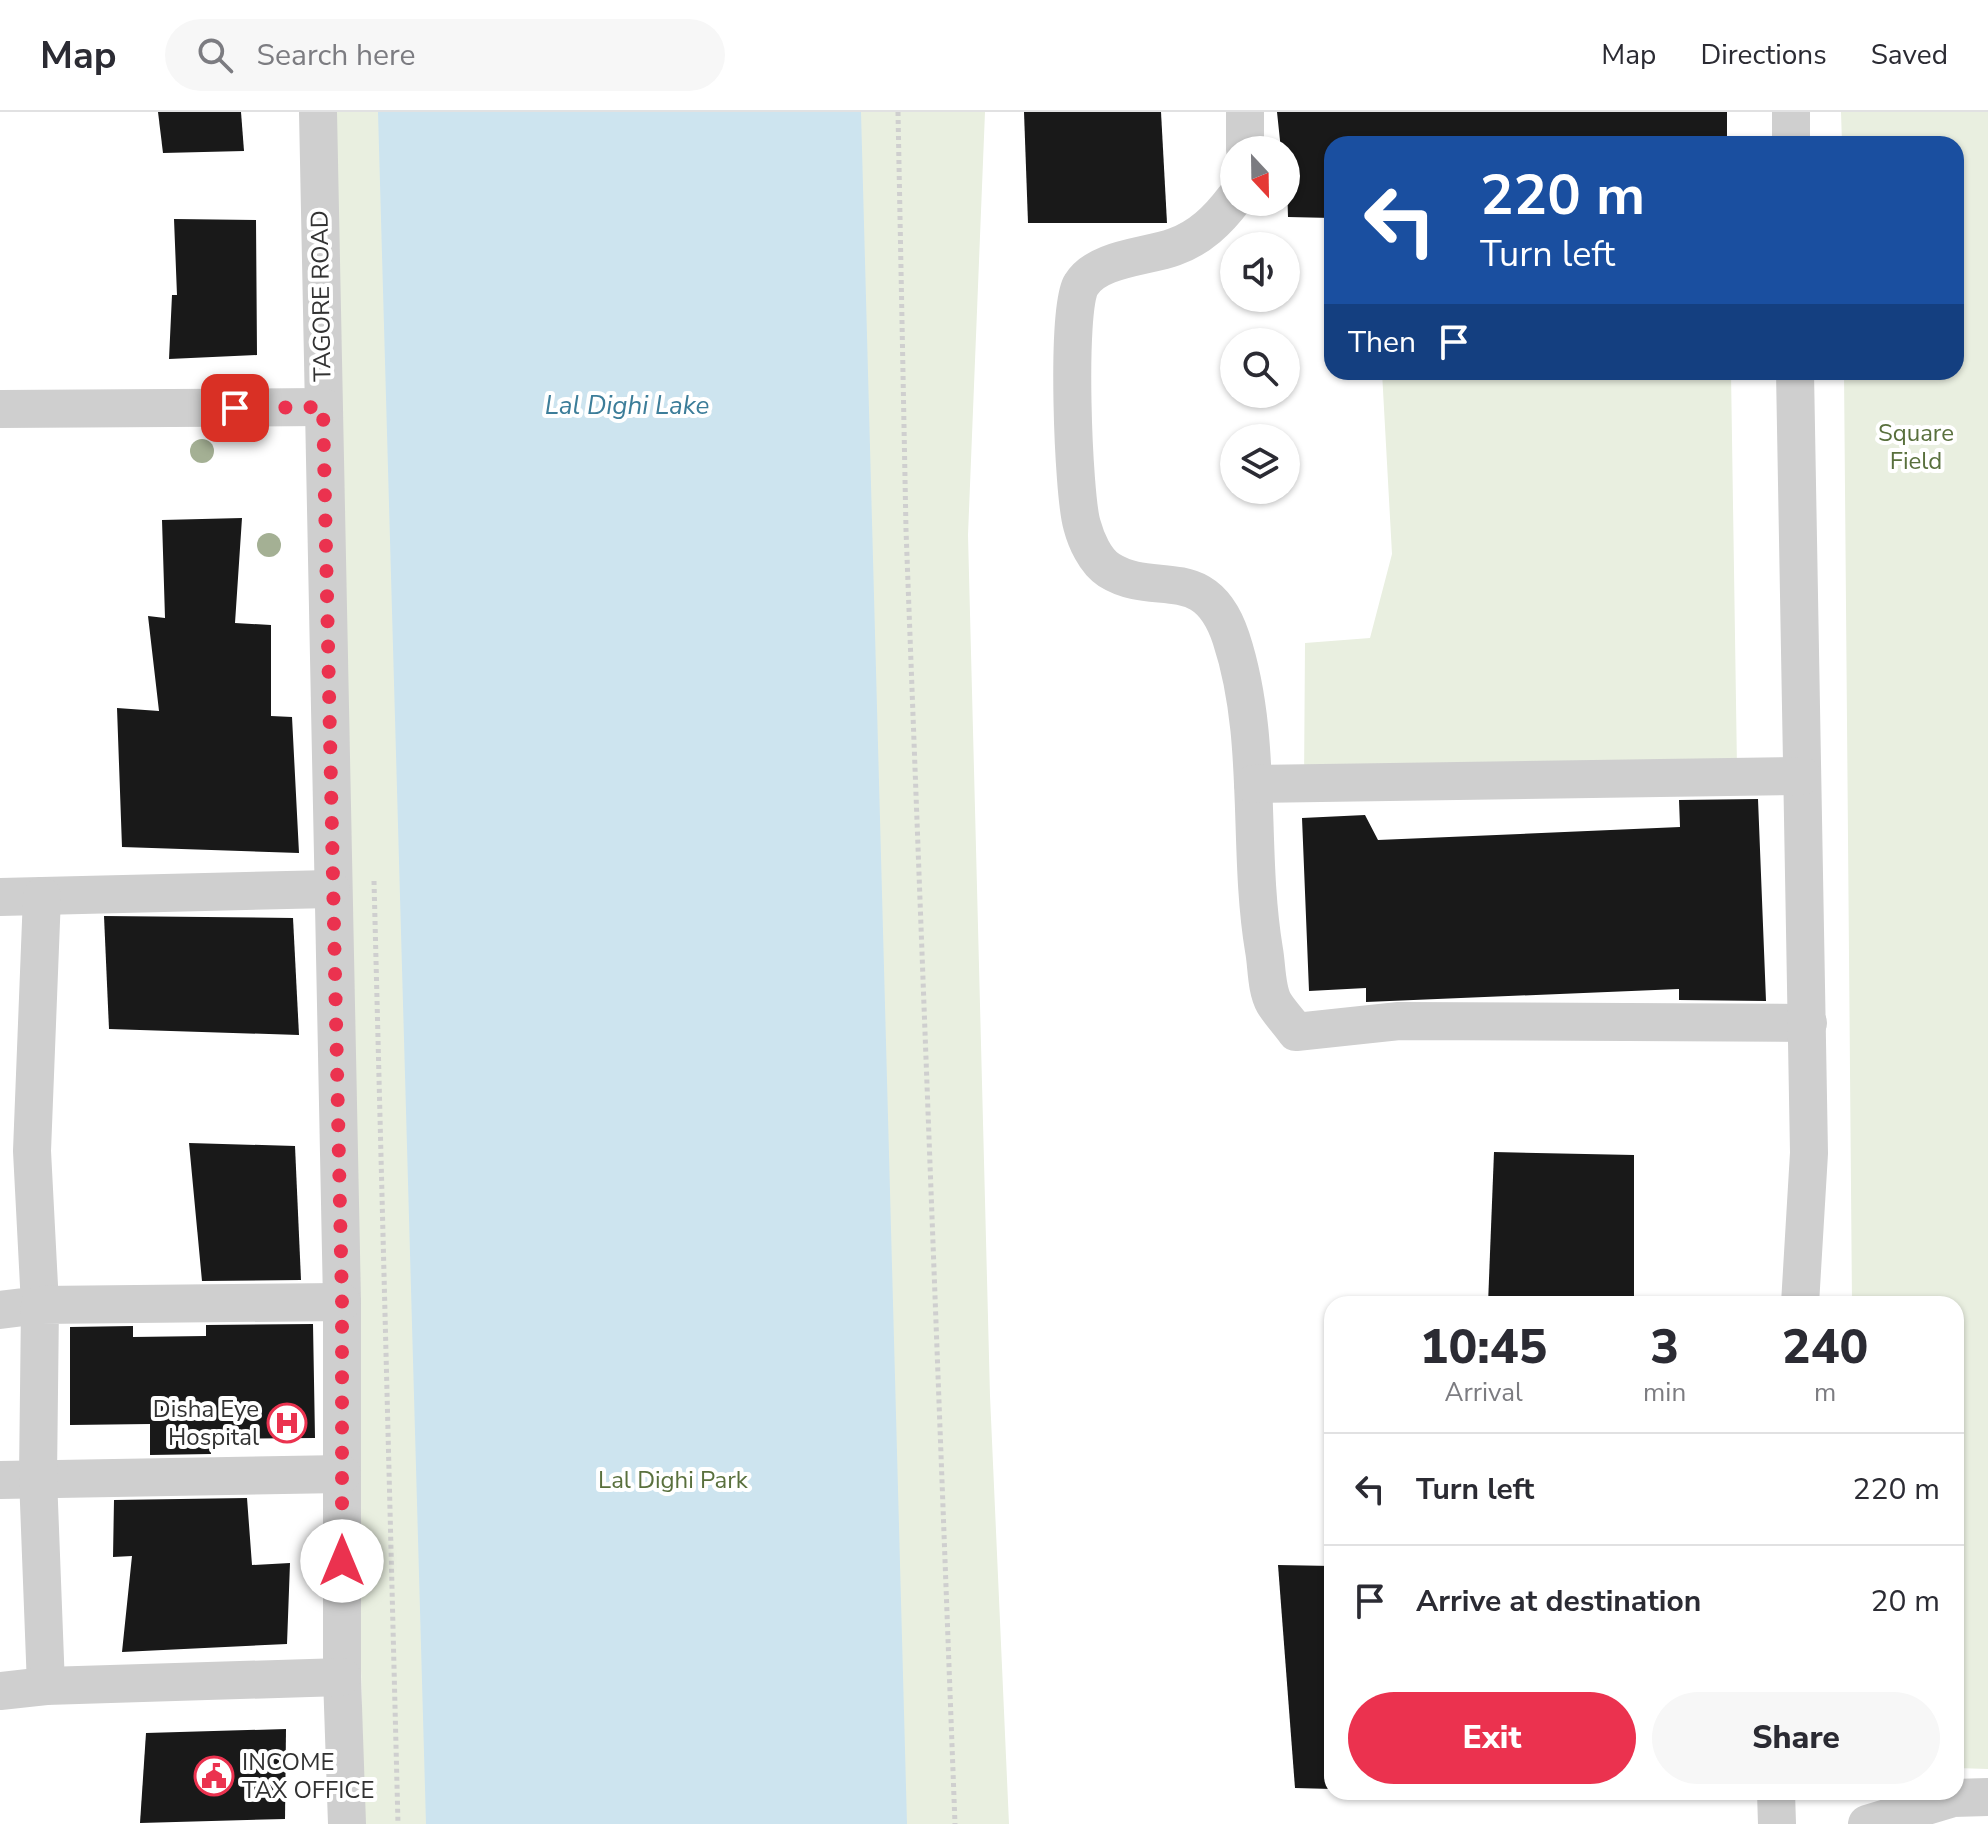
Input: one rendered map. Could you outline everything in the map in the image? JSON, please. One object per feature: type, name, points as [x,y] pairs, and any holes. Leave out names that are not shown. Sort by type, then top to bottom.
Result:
[{"type":"street","name":"TAGORE ROAD","points":[[318,112],[331,889],[342,1302],[342,1677],[347,1824]]},
{"type":"street","points":[[1245,112],[1245,136]]},
{"type":"street","points":[[1791,112],[1791,136]]},
{"type":"street","points":[[1220,214],[1206,230],[1176,247],[1096,270],[1080,285],[1073,317],[1072,347],[1080,509],[1091,549],[1109,570],[1136,579],[1183,584],[1219,609],[1231,638],[1241,679],[1253,784],[1259,918],[1273,1001],[1296,1032],[1399,1021],[1808,1023]]},
{"type":"street","points":[[1795,380],[1809,1153],[1800,1296]]},
{"type":"street","points":[[0,409],[323,407]]},
{"type":"street","points":[[1253,784],[1802,776]]},
{"type":"street","points":[[0,897],[331,889]]},
{"type":"street","points":[[42,896],[32,1151],[40,1305],[38,1477],[46,1686]]},
{"type":"street","points":[[0,1310],[40,1305],[342,1302]]},
{"type":"street","points":[[0,1480],[342,1474]]},
{"type":"street","points":[[0,1691],[46,1686],[342,1677]]},
{"type":"street","points":[[1776,1800],[1777,1824]]},
{"type":"street","points":[[1867,1824],[1946,1800]]},
{"type":"path","points":[[898,112],[907,546],[955,1824]]},
{"type":"path","points":[[374,873],[398,1824]]},
{"type":"green space","name":"Lal Dighi Lake","points":[[331,112],[985,112],[968,535],[990,1396],[1009,1824],[364,1824]]},
{"type":"green space","name":"Square Field","points":[[1841,112],[1988,112],[1988,1769],[1964,1768],[1964,1296],[1852,1296],[1844,380],[1964,380],[1964,136],[1842,136]]},
{"type":"green space","points":[[1382,380],[1731,380],[1737,768],[1304,785],[1305,643],[1370,638],[1392,554]]},
{"type":"water","name":"Lal Dighi Lake","points":[[378,112],[861,112],[907,1824],[426,1824]]},
{"type":"building","points":[[158,112],[241,112],[244,151],[163,153]]},
{"type":"building","points":[[1024,112],[1161,112],[1167,223],[1028,223]]},
{"type":"building","points":[[1277,112],[1727,112],[1727,136],[1324,136],[1324,218],[1288,217],[1300,216],[1300,136],[1280,136]]},
{"type":"building","points":[[174,219],[256,220],[257,355],[169,359],[172,295],[177,295]]},
{"type":"building","points":[[242,518],[235,623],[271,625],[271,716],[292,717],[299,853],[122,847],[117,708],[159,711],[148,616],[165,618],[162,520]]},
{"type":"building","points":[[1758,799],[1766,1001],[1679,1000],[1679,989],[1366,1002],[1366,988],[1309,991],[1302,818],[1365,815],[1378,840],[1680,827],[1679,800]]},
{"type":"building","points":[[104,916],[293,918],[299,1035],[109,1029]]},
{"type":"building","points":[[189,1143],[295,1146],[301,1280],[202,1281]]},
{"type":"building","points":[[1494,1152],[1634,1155],[1634,1296],[1488,1296]]},
{"type":"building","points":[[313,1324],[315,1438],[211,1439],[211,1454],[150,1455],[150,1424],[70,1425],[70,1327],[133,1326],[133,1337],[206,1336],[206,1325]]},
{"type":"building","points":[[247,1498],[252,1565],[290,1563],[287,1644],[122,1652],[132,1556],[113,1557],[114,1500]]},
{"type":"building","points":[[1278,1565],[1324,1566],[1324,1789],[1295,1788]]},
{"type":"building","name":"INCOME TAX OFFICE","points":[[286,1729],[285,1819],[140,1823],[146,1733]]},
{"type":"place","name":"Disha Eye Hospital","points":[[287,1423]]},
{"type":"place","name":"INCOME TAX OFFICE","points":[[214,1776]]},
{"type":"route","points":[[235,408],[323,407],[342,1302],[342,1561]]},
{"type":"park label","name":"Lal Dighi Park","points":[[673,1480]]}]
